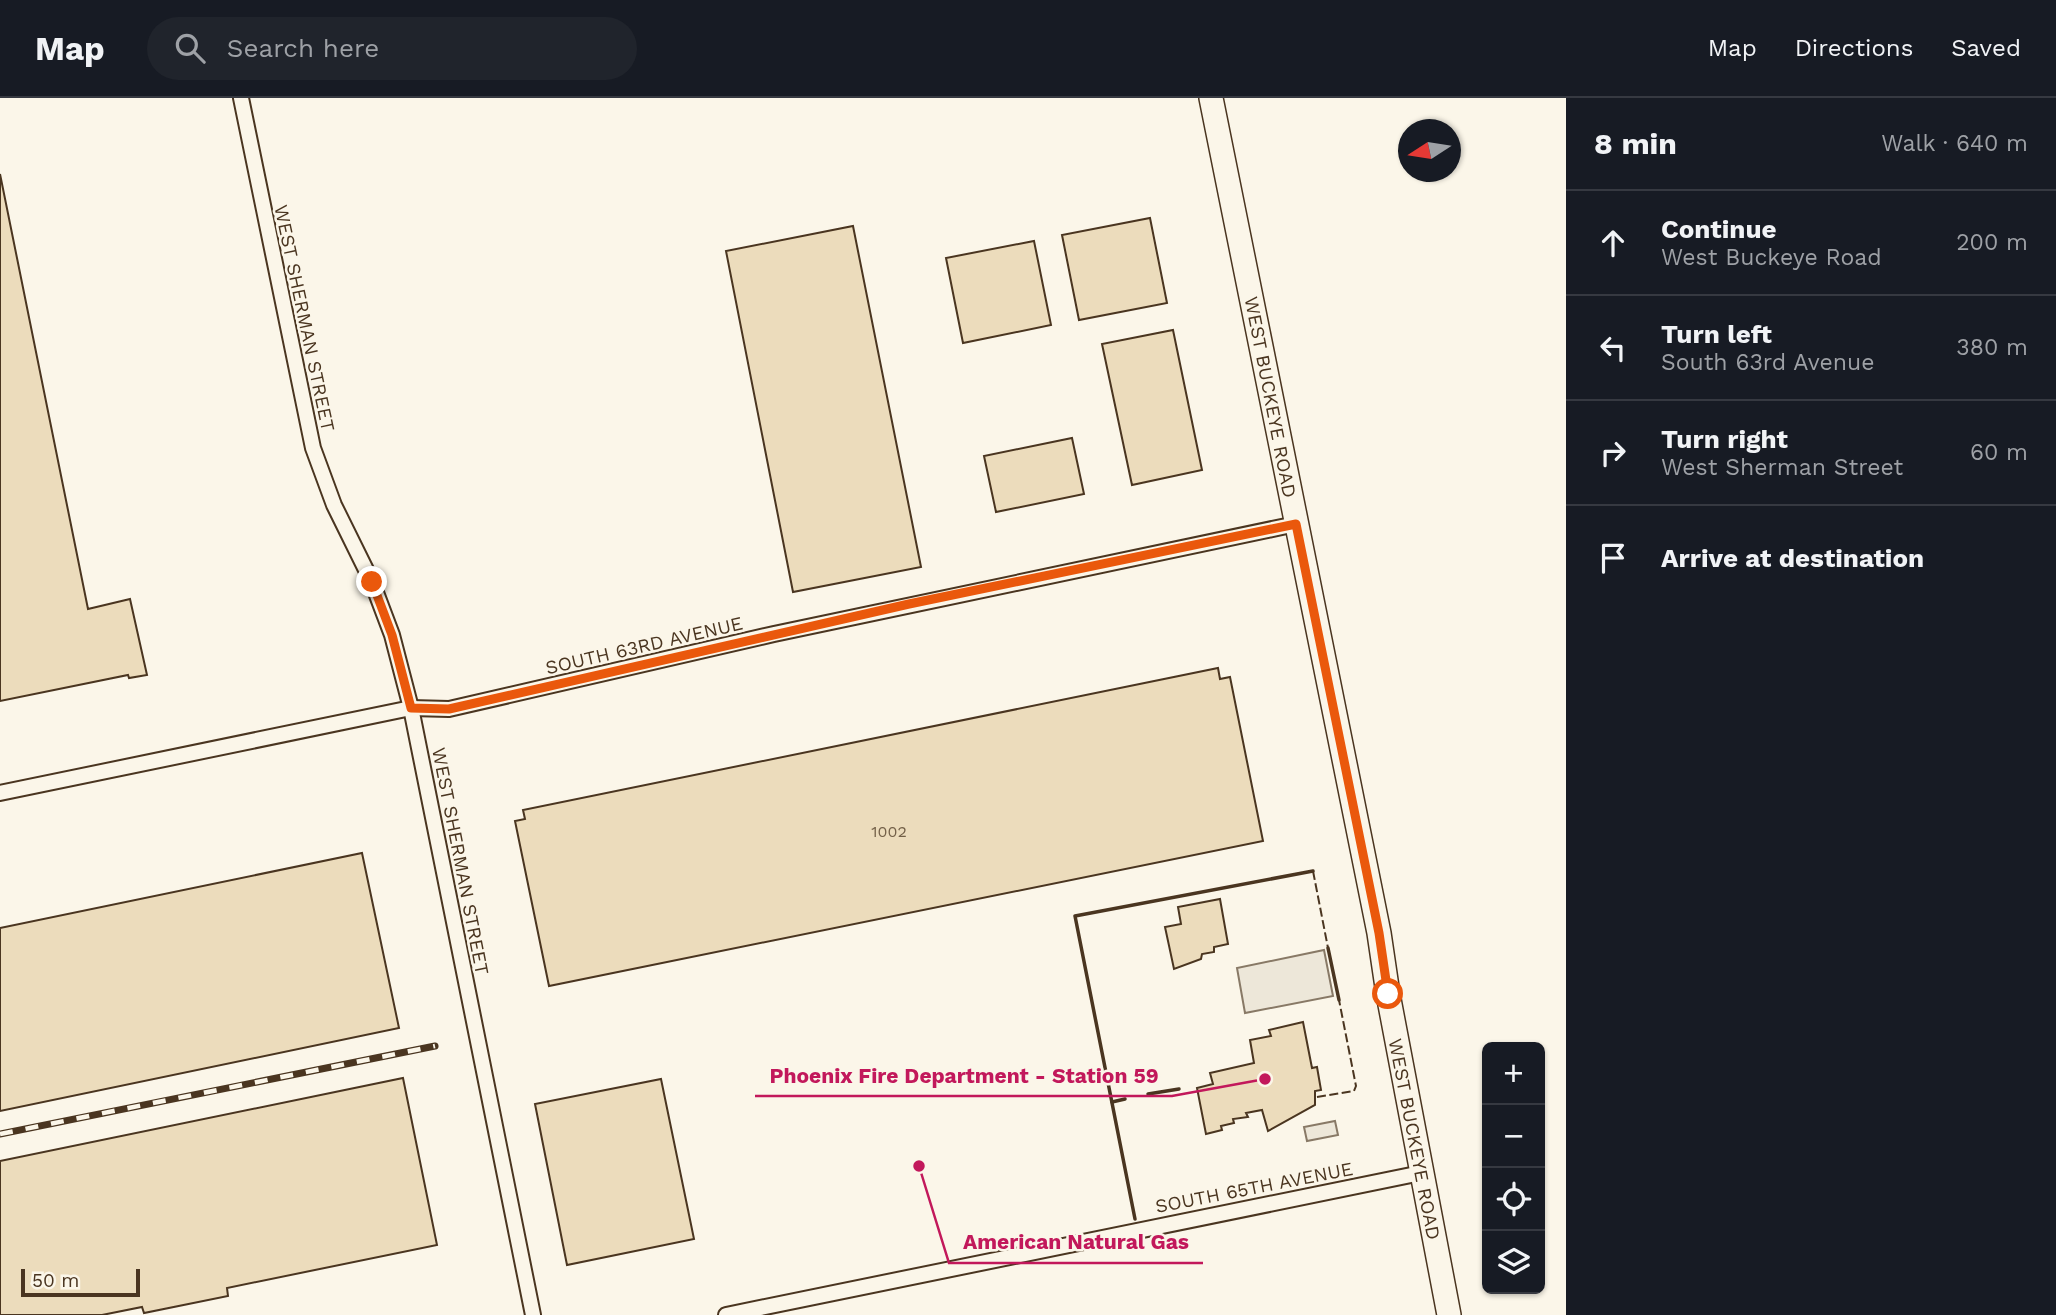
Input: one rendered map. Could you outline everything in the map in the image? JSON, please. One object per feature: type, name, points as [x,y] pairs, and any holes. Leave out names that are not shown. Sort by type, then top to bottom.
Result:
[{"type":"main road","name":"WEST BUCKEYE ROAD","points":[[1211,98],[1379,933],[1420,1173],[1449,1315]]},
{"type":"street","name":"WEST SHERMAN STREET","points":[[241,98],[313,447],[334,505],[372,582],[392,635],[411,708],[533,1315]]},
{"type":"street","name":"SOUTH 63RD AVENUE","points":[[0,793],[411,708],[449,709],[828,622],[1296,524]]},
{"type":"street","name":"SOUTH 65TH AVENUE","points":[[726,1315],[1420,1173]]},
{"type":"shaded area","points":[[1324,950],[1333,996],[1245,1013],[1237,968]]},
{"type":"shaded area","points":[[1335,1121],[1338,1135],[1307,1141],[1304,1127]]},
{"type":"building","points":[[0,174],[88,609],[130,599],[147,675],[129,678],[128,675],[0,701]]},
{"type":"building","points":[[1150,218],[1167,303],[1079,320],[1062,235]]},
{"type":"building","points":[[853,226],[921,567],[793,592],[726,251]]},
{"type":"building","points":[[1034,241],[1051,325],[963,343],[946,258]]},
{"type":"building","points":[[1173,330],[1202,470],[1132,485],[1102,344]]},
{"type":"building","points":[[1072,438],[1084,494],[996,512],[984,456]]},
{"type":"building","points":[[1218,668],[1220,679],[1230,677],[1263,841],[549,986],[515,821],[525,819],[523,810]]},
{"type":"building","points":[[362,853],[399,1028],[0,1111],[0,928]]},
{"type":"building","points":[[1220,899],[1228,944],[1214,947],[1214,952],[1202,954],[1201,959],[1174,969],[1165,927],[1181,924],[1178,907]]},
{"type":"building","points":[[1303,1022],[1312,1068],[1317,1067],[1321,1090],[1315,1091],[1315,1105],[1268,1131],[1262,1110],[1246,1113],[1248,1117],[1233,1119],[1234,1123],[1221,1126],[1222,1130],[1206,1134],[1197,1088],[1213,1084],[1210,1073],[1254,1063],[1250,1040],[1271,1036],[1269,1030]]},
{"type":"building","points":[[403,1078],[437,1245],[227,1288],[228,1296],[144,1313],[142,1307],[102,1315],[0,1315],[0,1161]]},
{"type":"building","points":[[661,1079],[694,1239],[567,1265],[535,1104]]},
{"type":"railway","points":[[0,1134],[435,1046]]},
{"type":"fence","points":[[1313,871],[1328,948]]},
{"type":"fence","points":[[1317,1097],[1354,1091],[1356,1086],[1339,1000]]},
{"type":"wall","points":[[1135,1219],[1075,916],[1313,871]]},
{"type":"wall","points":[[1328,948],[1339,1000]]},
{"type":"wall","points":[[1148,1094],[1179,1089]]},
{"type":"wall","points":[[1112,1102],[1125,1099]]},
{"type":"place","name":"Phoenix Fire Department - Station 59","points":[[1265,1079]]},
{"type":"place","name":"American Natural Gas","points":[[919,1166]]},
{"type":"route","points":[[372,582],[392,635],[411,708],[449,709],[909,604],[1296,524],[1379,933],[1388,994]]}]
